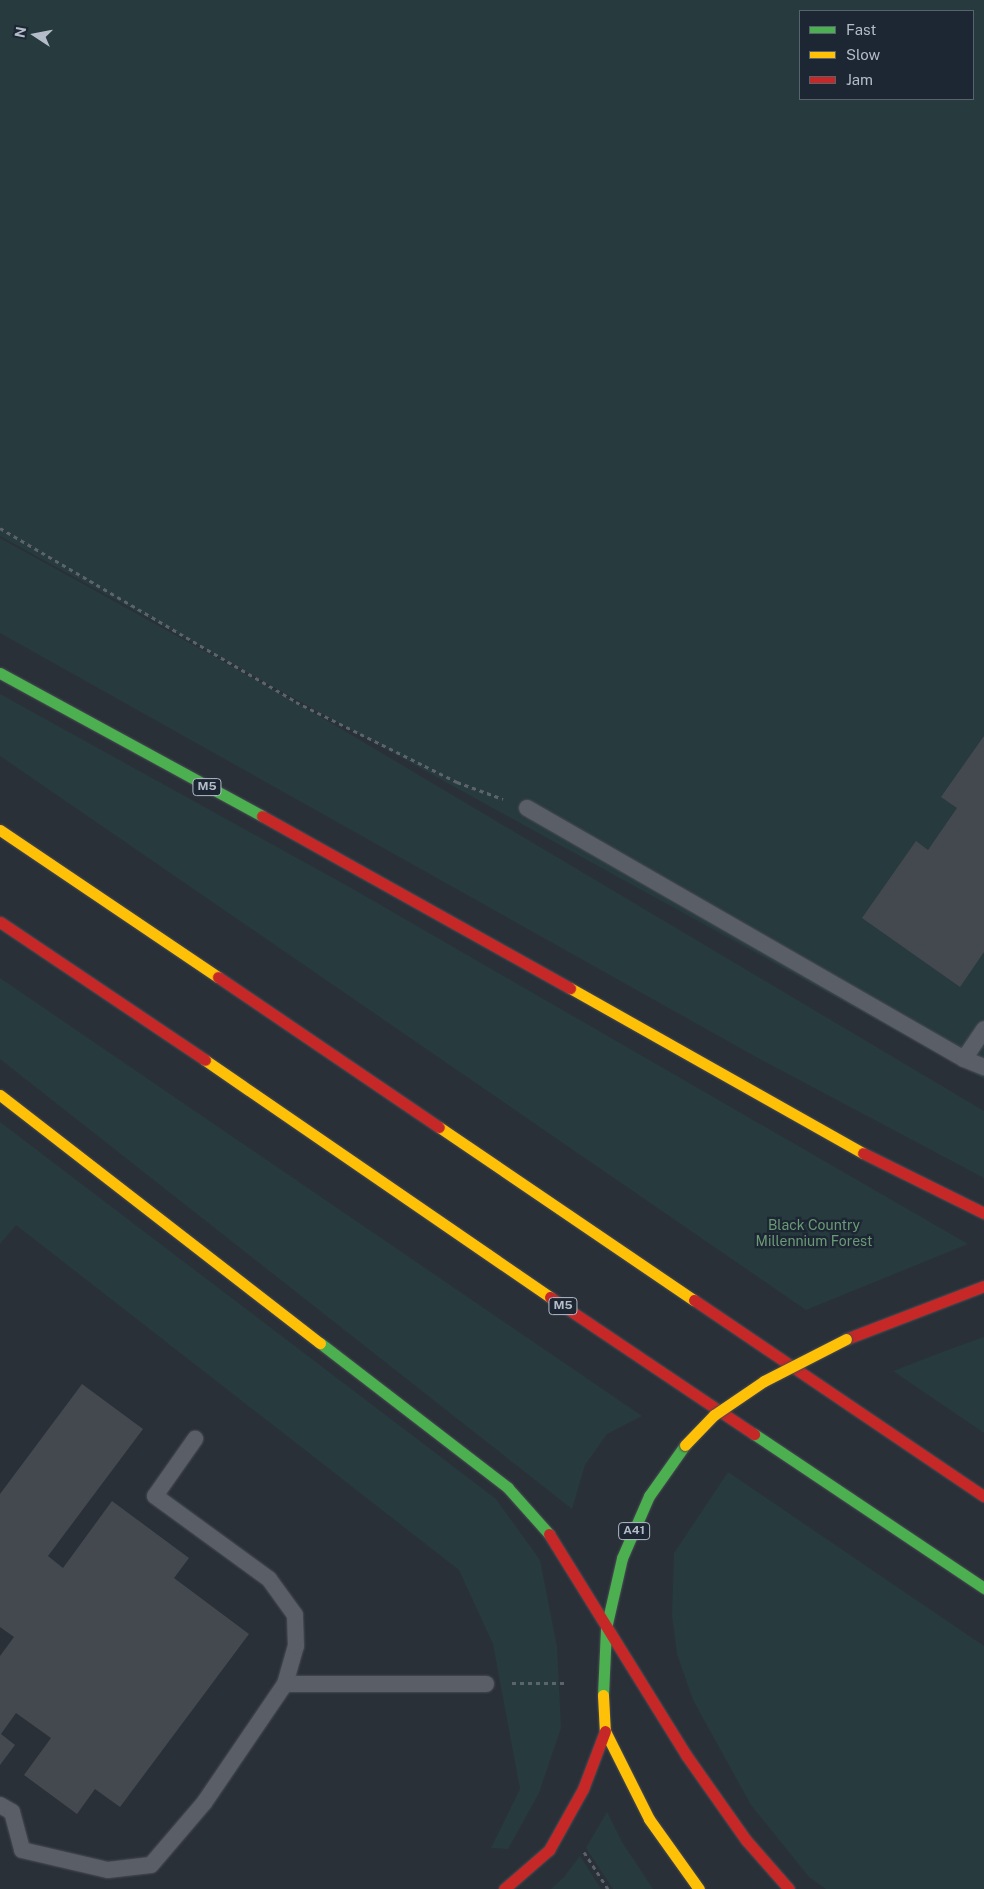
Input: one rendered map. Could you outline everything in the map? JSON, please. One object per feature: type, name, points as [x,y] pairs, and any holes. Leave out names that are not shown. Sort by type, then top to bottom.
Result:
[{"type":"highway","name":"M5","points":[[0,673],[415,900],[840,1142],[984,1213]]},
{"type":"highway","points":[[0,830],[984,1496]]},
{"type":"highway","name":"M5","points":[[0,922],[145,1018],[410,1203],[984,1588]]},
{"type":"highway","points":[[0,1095],[502,1482],[556,1542],[606,1628],[729,1817],[789,1889]]},
{"type":"highway","name":"A41","points":[[699,1889],[649,1819],[605,1731],[602,1683],[606,1628],[622,1558],[649,1496],[686,1445],[714,1415],[764,1381],[846,1338],[984,1286]]},
{"type":"highway","name":"A41","points":[[504,1889],[549,1850],[583,1789],[605,1731]]},
{"type":"lane","points":[[527,808],[964,1059],[984,1067]]},
{"type":"lane","points":[[964,1059],[984,1029]]},
{"type":"lane","points":[[0,1805],[12,1812],[22,1850],[108,1870],[151,1865],[204,1802],[285,1684],[296,1646],[295,1615],[269,1580],[155,1496],[195,1438]]},
{"type":"lane","points":[[285,1684],[486,1684]]},
{"type":"path","points":[[0,528],[296,702],[457,782],[527,808]]},
{"type":"path","points":[[486,1684],[564,1683]]},
{"type":"path","points":[[584,1851],[608,1889]]},
{"type":"green space","points":[[0,0],[984,0],[984,1079],[0,536]]},
{"type":"green space","points":[[0,538],[296,702],[984,1111],[984,1178],[756,1057],[0,633]]},
{"type":"green space","name":"Black Country Millennium Forest","points":[[0,694],[353,889],[968,1244],[806,1310],[0,756]]},
{"type":"green space","points":[[0,978],[642,1416],[607,1434],[585,1465],[572,1509],[0,1059]]},
{"type":"green space","points":[[0,1122],[496,1499],[540,1560],[557,1647],[561,1728],[539,1793],[508,1849],[491,1848],[520,1789],[493,1644],[459,1570],[16,1225],[0,1244]]},
{"type":"green space","points":[[984,1337],[984,1433],[893,1371],[945,1351]]},
{"type":"green space","points":[[728,1472],[984,1646],[984,1889],[826,1889],[809,1877],[751,1805],[693,1700],[677,1654],[672,1615],[674,1553]]},
{"type":"green space","points":[[607,1812],[622,1842],[653,1889],[613,1889],[586,1848]]},
{"type":"green space","points":[[580,1856],[601,1889],[551,1889],[564,1877]]},
{"type":"building","points":[[984,736],[984,952],[960,987],[862,918],[916,841],[928,850],[957,808],[941,797]]},
{"type":"building","points":[[82,1384],[143,1429],[48,1556],[63,1568],[112,1501],[189,1558],[174,1578],[249,1634],[120,1807],[95,1789],[77,1814],[24,1775],[51,1738],[16,1713],[1,1734],[15,1745],[0,1765],[0,1656],[14,1637],[0,1627],[0,1494]]},
{"type":"traffic: fast","points":[[0,673],[262,816]]},
{"type":"traffic: fast","points":[[320,1343],[508,1488],[549,1534]]},
{"type":"traffic: fast","points":[[754,1434],[984,1588]]},
{"type":"traffic: fast","points":[[603,1695],[606,1628],[622,1558],[649,1496],[685,1445]]},
{"type":"traffic: slow","points":[[0,830],[218,977]]},
{"type":"traffic: slow","points":[[570,988],[863,1153]]},
{"type":"traffic: slow","points":[[205,1060],[550,1297]]},
{"type":"traffic: slow","points":[[0,1095],[320,1343]]},
{"type":"traffic: slow","points":[[439,1127],[694,1300]]},
{"type":"traffic: slow","points":[[685,1445],[714,1415],[764,1381],[846,1339]]},
{"type":"traffic: slow","points":[[603,1695],[605,1731],[649,1819],[699,1889]]},
{"type":"traffic: jam","points":[[262,816],[570,988]]},
{"type":"traffic: jam","points":[[0,922],[205,1060]]},
{"type":"traffic: jam","points":[[218,977],[439,1127]]},
{"type":"traffic: jam","points":[[863,1153],[984,1213]]},
{"type":"traffic: jam","points":[[846,1339],[984,1286]]},
{"type":"traffic: jam","points":[[550,1297],[754,1434]]},
{"type":"traffic: jam","points":[[694,1300],[984,1496]]},
{"type":"traffic: jam","points":[[549,1534],[686,1755],[746,1840],[789,1889]]},
{"type":"traffic: jam","points":[[504,1889],[549,1850],[583,1789],[605,1731]]}]
